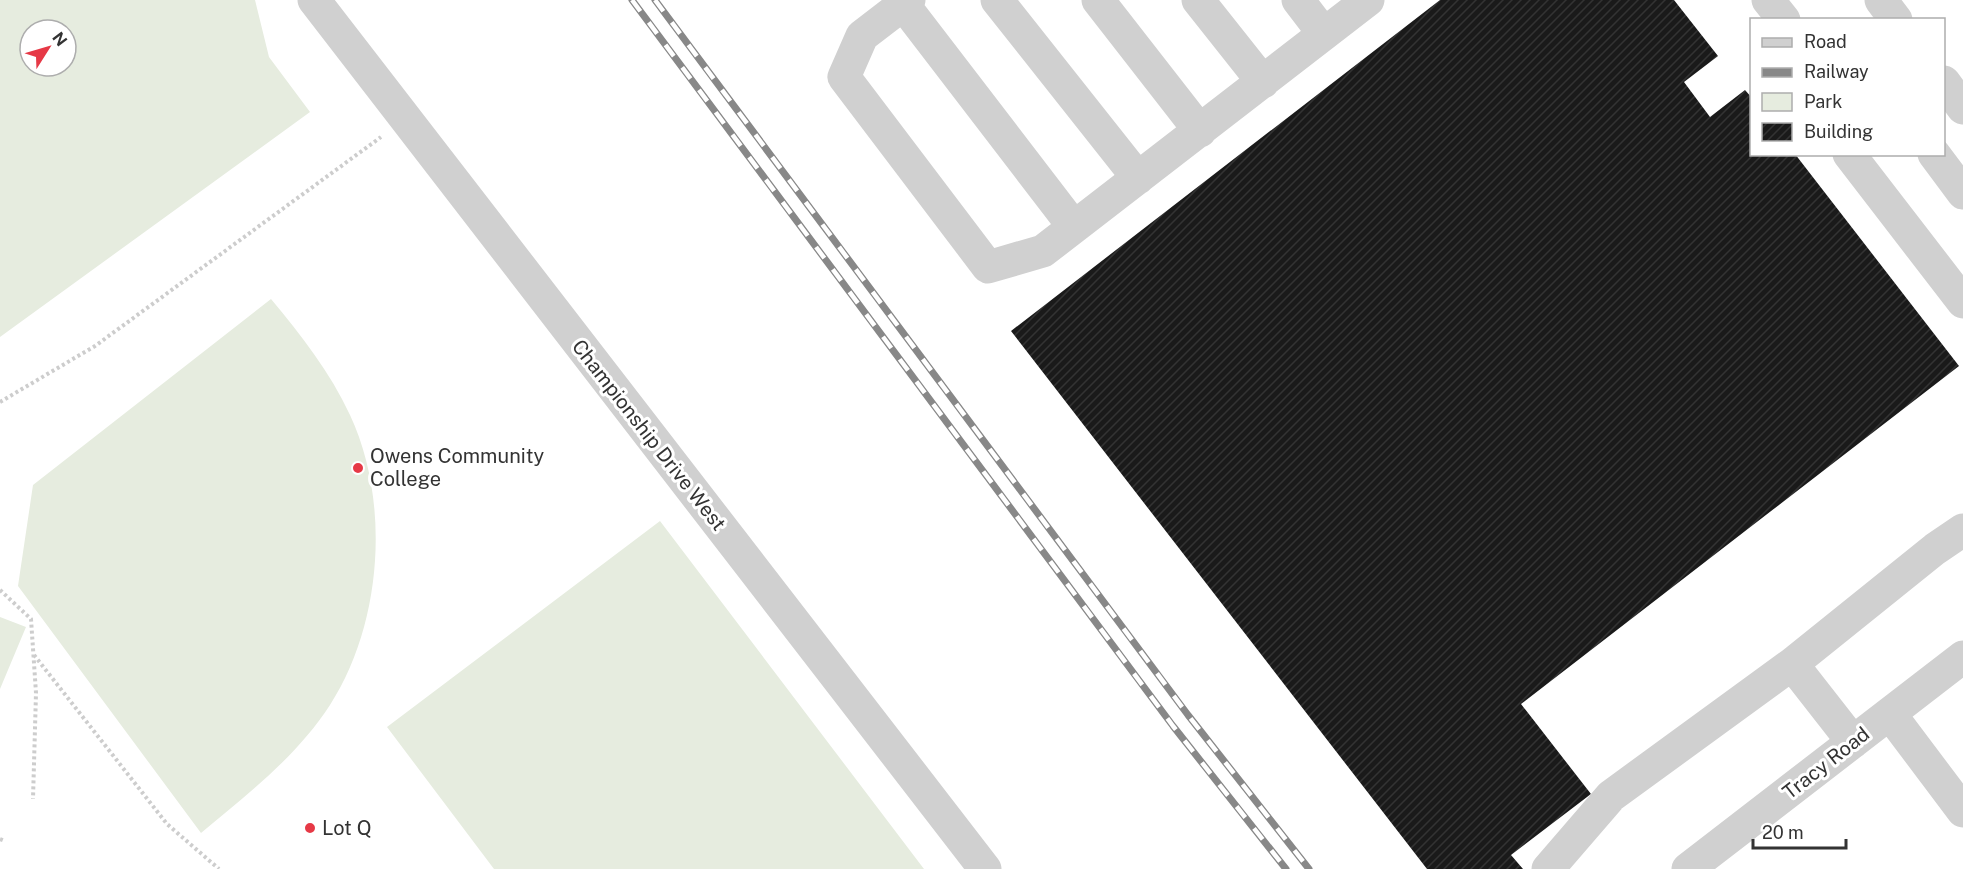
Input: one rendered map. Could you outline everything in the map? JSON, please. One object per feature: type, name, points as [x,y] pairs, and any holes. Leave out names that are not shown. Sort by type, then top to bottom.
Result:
[{"type":"street","name":"Championship Drive West","points":[[314,0],[985,869]]},
{"type":"street","points":[[997,0],[1138,178]]},
{"type":"street","points":[[1098,0],[1200,131]]},
{"type":"street","points":[[1198,0],[1263,82]]},
{"type":"street","points":[[1298,0],[1324,34]]},
{"type":"street","points":[[1074,227],[906,2],[862,36],[844,78],[988,267],[1043,251],[1368,0]]},
{"type":"street","points":[[1768,0],[1782,18]]},
{"type":"street","points":[[1881,0],[1894,18]]},
{"type":"street","points":[[1945,83],[1963,108]]},
{"type":"street","points":[[1851,156],[1963,302]]},
{"type":"street","points":[[1935,156],[1963,193]]},
{"type":"street","points":[[1548,869],[1611,796],[1792,664],[1935,549],[1963,530]]},
{"type":"street","name":"Tracy Road","points":[[1688,869],[1963,657]]},
{"type":"street","points":[[1792,664],[1853,742]]},
{"type":"street","points":[[1890,714],[1963,811]]},
{"type":"path","points":[[0,402],[96,346],[406,119]]},
{"type":"path","points":[[0,590],[31,619],[36,693],[33,799]]},
{"type":"path","points":[[34,655],[167,824],[219,869]]},
{"type":"green space","points":[[0,0],[255,0],[269,57],[310,112],[0,337]]},
{"type":"green space","points":[[271,299],[324,369],[350,415],[363,449],[371,486],[375,524],[375,563],[370,601],[361,638],[347,673],[330,705],[303,741],[271,774],[201,833],[18,586],[33,485]]},
{"type":"green space","points":[[660,521],[924,869],[494,869],[387,727]]},
{"type":"green space","points":[[0,617],[26,627],[0,689]]},
{"type":"building","points":[[1440,0],[1674,0],[1718,56],[1684,82],[1710,117],[1745,90],[1750,96],[1750,156],[1797,156],[1959,366],[1521,704],[1591,794],[1511,855],[1523,869],[1427,869],[1011,331]]},
{"type":"railway","points":[[632,0],[1173,726],[1286,869]]},
{"type":"railway","points":[[655,0],[1188,715],[1309,869]]},
{"type":"place","name":"Owens Community College","points":[[358,468]]},
{"type":"place","name":"Lot Q","points":[[310,828]]}]
